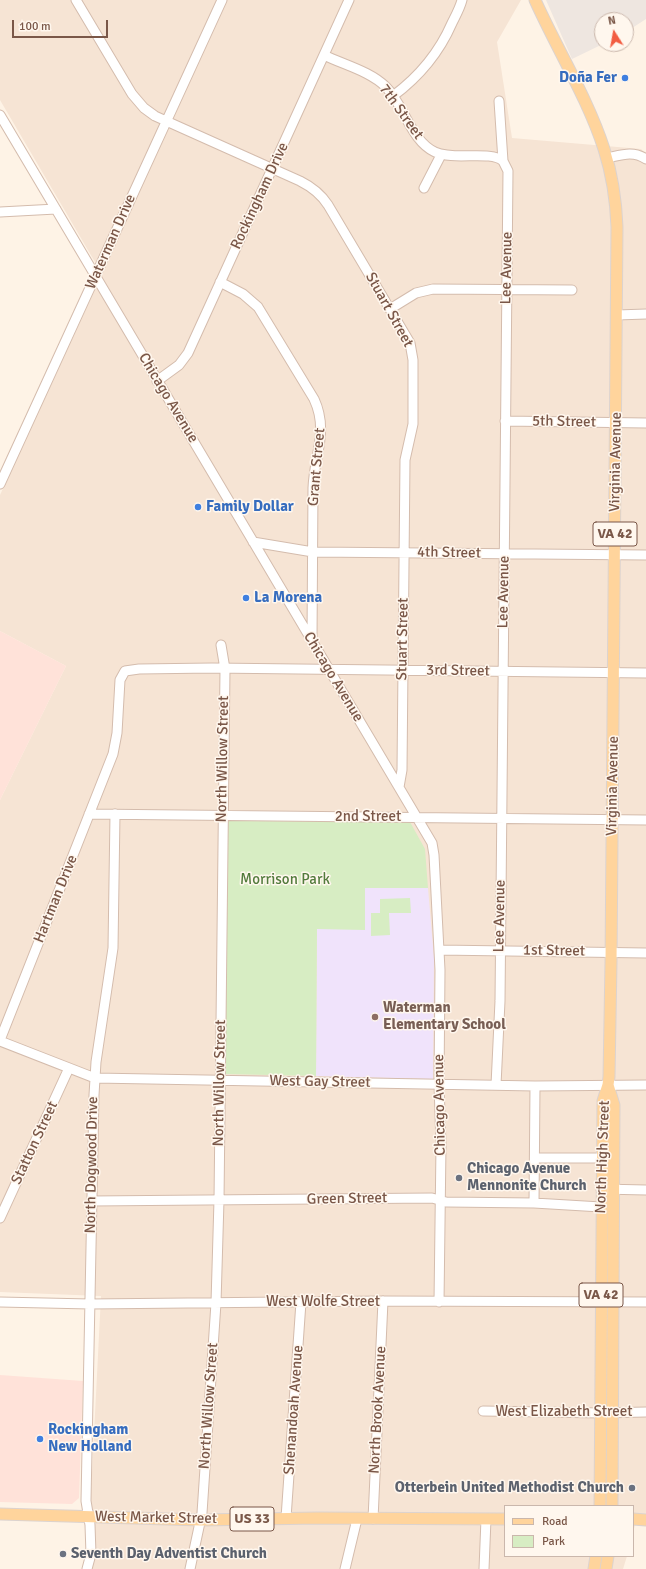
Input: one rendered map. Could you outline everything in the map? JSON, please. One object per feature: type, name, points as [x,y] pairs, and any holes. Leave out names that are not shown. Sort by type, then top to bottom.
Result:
[{"type":"main road","name":"Virginia Avenue","points":[[535,0],[593,121],[607,158],[614,192],[617,221],[618,258],[614,672],[608,1085]]},
{"type":"main road","name":"North High Street","points":[[608,1085],[602,1101],[601,1302],[612,1505]]},
{"type":"main road","name":"North High Street","points":[[600,1505],[613,1302],[614,1105],[608,1085]]},
{"type":"main road","name":"West Market Street","points":[[0,1514],[201,1520],[286,1518],[504,1519]]},
{"type":"main road","points":[[634,1519],[646,1520]]},
{"type":"main road","points":[[594,1569],[596,1557]]},
{"type":"main road","points":[[606,1569],[608,1557]]},
{"type":"street","name":"Stuart Street","points":[[76,0],[135,98],[146,110],[166,121],[306,184],[322,197],[407,338],[413,360],[412,429],[405,460],[402,770],[399,787]]},
{"type":"street","name":"Waterman Drive","points":[[0,484],[222,0]]},
{"type":"street","name":"Rockingham Drive","points":[[157,380],[175,369],[186,357],[349,0]]},
{"type":"street","points":[[393,96],[416,76],[436,54],[445,39],[462,0]]},
{"type":"street","name":"7th Street","points":[[324,55],[372,77],[384,86],[393,96],[422,142],[432,150],[441,154],[452,156],[494,157],[504,161]]},
{"type":"street","name":"Lee Avenue","points":[[496,1085],[499,1009],[502,819],[508,171],[504,161],[499,101]]},
{"type":"street","name":"Chicago Avenue","points":[[0,115],[429,836],[434,852],[439,950],[439,1302]]},
{"type":"street","points":[[607,158],[630,153],[640,156],[646,160]]},
{"type":"street","points":[[424,188],[441,154]]},
{"type":"street","points":[[0,212],[56,209]]},
{"type":"street","name":"Grant Street","points":[[220,282],[246,296],[262,312],[314,399],[319,410],[322,432],[313,482],[312,641]]},
{"type":"street","points":[[390,308],[416,293],[432,289],[572,290]]},
{"type":"street","points":[[617,315],[646,314]]},
{"type":"street","name":"5th Street","points":[[505,422],[646,423]]},
{"type":"street","name":"4th Street","points":[[253,542],[313,552],[646,555]]},
{"type":"street","name":"North Willow Street","points":[[190,1569],[201,1520],[216,1303],[219,1200],[223,816],[224,669],[222,645]]},
{"type":"street","name":"3rd Street","points":[[112,757],[117,733],[120,680],[123,673],[127,670],[403,670],[646,673]]},
{"type":"street","name":"Hartman Drive","points":[[0,1041],[112,757]]},
{"type":"street","name":"2nd Street","points":[[89,814],[646,820]]},
{"type":"street","name":"North Dogwood Drive","points":[[87,1569],[91,1554],[89,1517],[86,1501],[94,1078],[113,948],[115,814]]},
{"type":"street","name":"1st Street","points":[[439,950],[646,953]]},
{"type":"street","name":"West Gay Street","points":[[0,1041],[94,1078],[535,1086],[646,1085]]},
{"type":"street","name":"Statton Street","points":[[0,1218],[69,1068]]},
{"type":"street","points":[[534,1203],[535,1086]]},
{"type":"street","points":[[535,1158],[602,1158]]},
{"type":"street","points":[[601,1189],[646,1190]]},
{"type":"street","name":"Green Street","points":[[92,1201],[432,1198],[446,1202],[534,1203],[601,1207]]},
{"type":"street","name":"West Wolfe Street","points":[[0,1302],[90,1304],[383,1301],[646,1302]]},
{"type":"street","name":"North Brook Avenue","points":[[373,1519],[383,1301]]},
{"type":"street","name":"Shenandoah Avenue","points":[[286,1518],[301,1302]]},
{"type":"street","name":"West Elizabeth Street","points":[[483,1411],[607,1413],[646,1412]]},
{"type":"street","points":[[345,1569],[357,1519]]},
{"type":"street","points":[[484,1569],[486,1519]]},
{"type":"shaded area","points":[[0,0],[521,0],[497,42],[512,138],[641,149],[646,154],[646,1518],[635,1525],[634,1528],[634,1505],[504,1505],[504,1557],[627,1557],[623,1569],[83,1569],[88,1552],[101,1296],[0,1292],[0,800],[66,666],[0,631],[0,495],[102,274],[0,100]]},
{"type":"shaded area","points":[[546,0],[646,0],[646,19],[634,27],[634,12],[594,12],[594,48],[572,59]]},
{"type":"shaded area","points":[[0,631],[66,666],[0,800]]},
{"type":"shaded area","name":"Waterman Elementary School","points":[[365,888],[428,888],[434,958],[433,1079],[316,1076],[317,929]]},
{"type":"shaded area","name":"Rockingham New Holland","points":[[0,1375],[83,1381],[79,1498],[72,1504],[0,1502]]},
{"type":"green space","name":"Morrison Park","points":[[227,821],[410,822],[425,849],[428,888],[365,888],[365,930],[317,929],[316,1076],[224,1074]]},
{"type":"green space","points":[[410,898],[411,913],[389,913],[390,935],[371,936],[371,913],[380,913],[380,899]]},
{"type":"place","name":"Doña Fer","points":[[625,78]]},
{"type":"place","name":"Family Dollar","points":[[198,507]]},
{"type":"place","name":"La Morena","points":[[246,598]]},
{"type":"place","name":"Waterman Elementary School","points":[[375,1017]]},
{"type":"place","name":"Chicago Avenue Mennonite Church","points":[[459,1178]]},
{"type":"place","name":"Rockingham New Holland","points":[[40,1439]]},
{"type":"place","name":"Otterbein United Methodist Church","points":[[632,1488]]},
{"type":"place","name":"Seventh Day Adventist Church","points":[[63,1554]]}]
